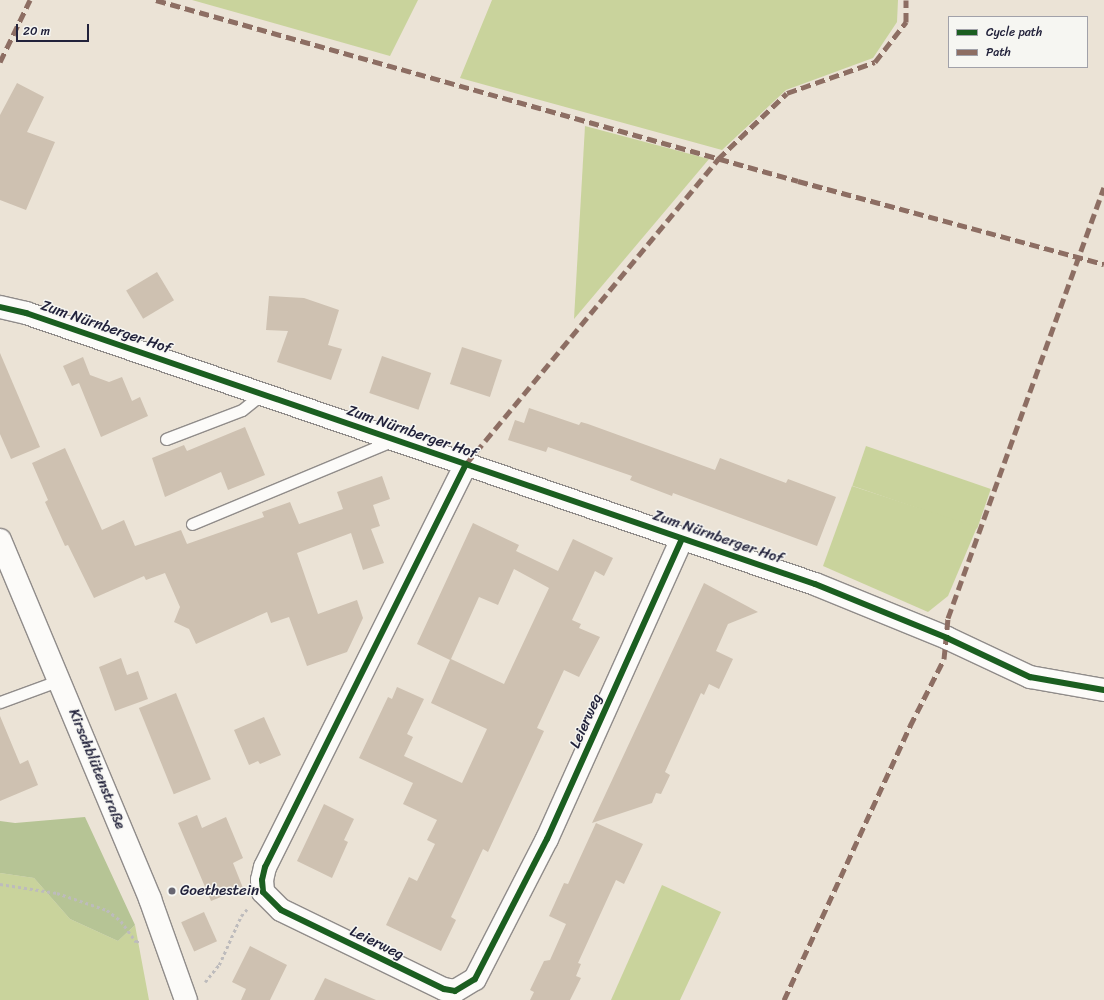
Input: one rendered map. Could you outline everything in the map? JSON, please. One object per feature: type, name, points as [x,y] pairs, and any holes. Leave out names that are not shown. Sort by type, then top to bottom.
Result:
[{"type":"street","name":"Zum Nürnberger Hof","points":[[0,307],[26,313],[815,584],[947,638],[1030,677],[1104,690]]},
{"type":"street","points":[[264,892],[262,880],[265,866],[466,464]]},
{"type":"street","name":"Leierweg","points":[[264,892],[281,910],[444,990],[455,991],[474,979],[547,839],[682,538]]},
{"type":"street","name":"Kirschblütenstraße","points":[[0,540],[60,680],[163,931],[185,995]]},
{"type":"lane","points":[[166,439],[242,410],[262,394]]},
{"type":"lane","points":[[192,524],[394,440]]},
{"type":"lane","points":[[0,702],[60,680]]},
{"type":"path","points":[[0,884],[57,894],[107,910],[121,921],[136,942],[163,931]]},
{"type":"path","points":[[185,995],[207,981],[219,965],[241,916],[264,892]]},
{"type":"green space","points":[[192,0],[418,0],[390,56]]},
{"type":"green space","points":[[492,0],[898,0],[897,22],[873,58],[786,90],[722,150],[460,78]]},
{"type":"green space","points":[[585,126],[709,159],[574,319]]},
{"type":"green space","points":[[866,446],[991,489],[977,529],[852,486]]},
{"type":"green space","points":[[852,486],[977,527],[948,596],[928,612],[823,566]]},
{"type":"green space","points":[[85,817],[135,925],[118,941],[70,919],[34,878],[0,873],[0,821],[15,823]]},
{"type":"green space","points":[[0,873],[34,878],[70,919],[118,941],[135,925],[149,1000],[0,1000]]},
{"type":"green space","points":[[662,885],[721,912],[680,1000],[611,1000]]},
{"type":"building","points":[[17,83],[44,97],[27,132],[55,142],[26,210],[0,200],[0,115]]},
{"type":"building","points":[[157,272],[174,300],[143,319],[126,291]]},
{"type":"building","points":[[269,296],[304,298],[339,310],[328,345],[342,349],[331,380],[277,362],[288,331],[266,330]]},
{"type":"building","points":[[462,347],[502,360],[490,397],[450,384]]},
{"type":"building","points":[[0,353],[40,447],[11,459],[0,434]]},
{"type":"building","points":[[382,356],[431,373],[418,410],[369,393]]},
{"type":"building","points":[[83,357],[90,375],[109,382],[122,377],[132,401],[140,397],[148,416],[101,437],[79,383],[72,386],[63,366]]},
{"type":"building","points":[[529,408],[579,425],[581,422],[588,424],[715,470],[720,458],[786,483],[788,479],[836,497],[817,546],[673,493],[672,496],[630,480],[632,476],[548,447],[546,452],[508,440],[515,420],[524,423]]},
{"type":"building","points":[[245,427],[265,475],[228,490],[221,472],[165,497],[152,458],[184,445],[187,451]]},
{"type":"building","points":[[65,448],[102,530],[124,520],[135,546],[181,530],[187,544],[264,517],[262,512],[290,502],[299,524],[343,509],[337,492],[382,476],[390,499],[373,505],[380,526],[371,529],[384,563],[363,570],[351,533],[297,553],[318,614],[357,600],[363,618],[347,652],[307,666],[289,617],[271,623],[267,612],[196,644],[189,629],[174,622],[180,607],[165,573],[146,580],[144,576],[94,598],[68,545],[65,546],[45,502],[48,500],[32,463]]},
{"type":"building","points":[[473,523],[519,545],[516,551],[558,571],[573,539],[613,558],[604,576],[595,571],[572,620],[581,624],[579,628],[600,637],[579,677],[564,670],[537,728],[544,731],[488,852],[483,849],[451,917],[456,920],[441,951],[386,925],[409,877],[417,881],[435,844],[427,840],[437,820],[403,804],[413,783],[359,758],[388,697],[392,699],[397,687],[424,699],[407,734],[413,737],[404,756],[462,783],[487,729],[431,703],[450,660],[417,644]],"holes":[[[514,569],[549,588],[504,684],[451,659],[479,597],[498,605]]]},
{"type":"building","points":[[704,583],[758,612],[728,624],[716,651],[733,659],[719,689],[709,684],[704,695],[701,693],[665,772],[670,775],[661,794],[656,793],[652,803],[592,823]]},
{"type":"building","points":[[121,658],[127,675],[138,671],[148,699],[115,711],[99,667]]},
{"type":"building","points":[[176,693],[211,779],[174,794],[139,708]]},
{"type":"building","points":[[0,716],[20,764],[28,760],[38,785],[0,801]]},
{"type":"building","points":[[264,717],[281,755],[260,764],[258,761],[249,765],[234,730]]},
{"type":"building","points":[[324,804],[354,819],[344,840],[348,842],[332,878],[297,861]]},
{"type":"building","points":[[197,815],[202,828],[226,817],[243,858],[233,863],[243,888],[211,901],[178,823]]},
{"type":"building","points":[[596,823],[643,844],[624,884],[616,880],[578,963],[581,964],[576,976],[581,978],[570,1000],[530,1000],[534,992],[530,990],[544,961],[550,960],[566,924],[549,916],[564,883],[568,884]]},
{"type":"building","points":[[204,912],[217,941],[194,951],[181,922]]},
{"type":"building","points":[[250,946],[287,965],[270,1000],[241,1000],[246,989],[232,982]]},
{"type":"building","points":[[325,978],[376,1000],[314,1000]]},
{"type":"marked path","points":[[0,62],[30,0]]},
{"type":"marked path","points":[[156,0],[798,181],[1104,264]]},
{"type":"marked path","points":[[466,464],[718,159],[787,93],[875,62],[906,22],[906,0]]},
{"type":"marked path","points":[[784,1000],[910,726],[944,659],[948,618],[1104,187]]},
{"type":"cycle path","points":[[0,307],[26,313],[815,584],[947,638],[1030,677],[1104,690]]},
{"type":"cycle path","points":[[466,464],[265,867],[262,880],[263,892],[281,910],[444,989],[455,991],[475,979],[547,839],[682,539]]},
{"type":"place","name":"Goethestein","points":[[172,891]]}]
